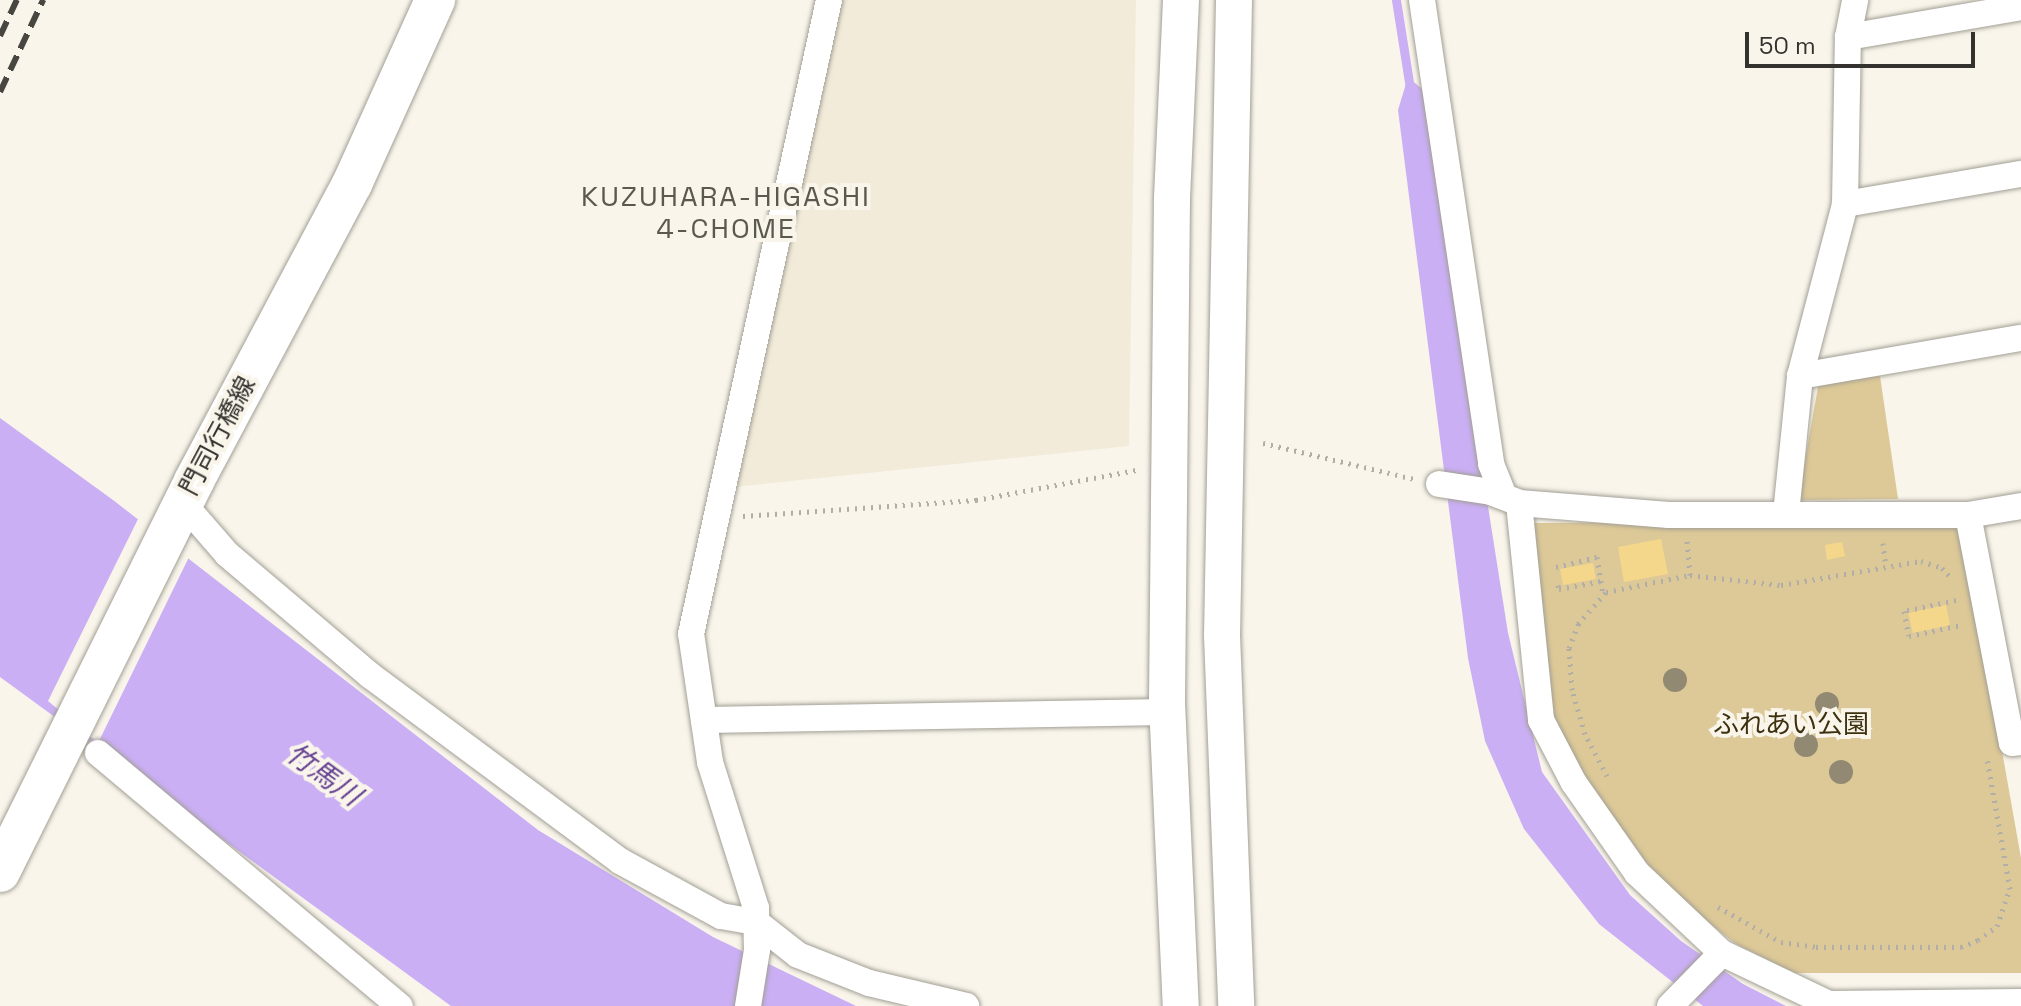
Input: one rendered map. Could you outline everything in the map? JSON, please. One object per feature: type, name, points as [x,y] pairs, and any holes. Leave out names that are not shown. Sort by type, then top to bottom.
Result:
[{"type":"main road","name":"門司行橋線","points":[[0,872],[41,785],[195,499],[352,184],[435,0]]},
{"type":"street","points":[[748,1006],[757,950],[756,922],[710,762],[691,634],[829,0]]},
{"type":"street","points":[[1181,0],[1172,198],[1167,712],[1181,1006]]},
{"type":"street","points":[[1234,0],[1222,635],[1236,1006]]},
{"type":"street","points":[[1422,0],[1491,464],[1504,497],[1541,720],[1574,783],[1637,873],[1722,953],[1829,1004],[2021,1002]]},
{"type":"street","points":[[1786,514],[1800,376],[1845,204],[1848,37],[1855,0]]},
{"type":"street","points":[[1848,37],[2021,7]]},
{"type":"street","points":[[1845,204],[2021,174]]},
{"type":"street","points":[[1800,376],[2021,338]]},
{"type":"street","points":[[1439,484],[1504,497],[1684,515],[1968,515],[2021,506]]},
{"type":"street","points":[[195,499],[227,554],[371,676],[620,861],[721,916],[756,922],[798,955],[869,983],[966,1006]]},
{"type":"street","points":[[1968,515],[2012,743],[2021,742]]},
{"type":"street","points":[[704,720],[1167,712]]},
{"type":"street","points":[[98,753],[400,1006]]},
{"type":"street","points":[[1676,1002],[1722,953]]},
{"type":"path","points":[[1263,443],[1439,484]]},
{"type":"path","points":[[714,518],[976,500],[1136,470]]},
{"type":"path","points":[[1684,515],[1690,575]]},
{"type":"path","points":[[1601,581],[1559,589],[1556,565],[1597,557],[1601,581],[1603,595]]},
{"type":"path","points":[[1612,786],[1585,734],[1572,690],[1569,648],[1578,624],[1603,595],[1690,575],[1781,585],[1921,561],[1942,568],[1953,580],[1964,640]]},
{"type":"path","points":[[1957,600],[1904,611],[1909,636],[1961,625]]},
{"type":"path","points":[[1712,903],[1781,942],[1816,947],[1961,947],[1978,940],[1997,926],[2010,889],[1985,747]]},
{"type":"shaded area","points":[[841,0],[1136,0],[1129,446],[734,487]]},
{"type":"green space","points":[[1880,376],[1898,499],[1798,500],[1819,381]]},
{"type":"green space","name":"ふれあい公園","points":[[1954,521],[1963,531],[2021,858],[2021,973],[1794,973],[1736,944],[1690,908],[1643,866],[1601,809],[1555,724],[1533,523]]},
{"type":"water","points":[[1408,77],[1422,89],[1508,633],[1542,772],[1630,895],[1681,941],[1743,984],[1786,1006],[1703,1006],[1599,924],[1524,829],[1485,741],[1468,658],[1398,110]]},
{"type":"water","name":"竹馬川","points":[[0,418],[113,500],[538,830],[713,937],[856,1006],[451,1006],[0,677]]},
{"type":"pier","points":[[140,515],[190,555],[98,743],[48,701]]},
{"type":"building","points":[[1661,539],[1668,574],[1624,582],[1618,547]]},
{"type":"building","points":[[1842,542],[1845,556],[1827,560],[1825,545]]},
{"type":"building","points":[[1593,563],[1596,579],[1563,585],[1560,569]]},
{"type":"building","points":[[1946,605],[1950,625],[1913,633],[1908,613]]},
{"type":"waterway","points":[[1396,0],[1410,88]]},
{"type":"railway","points":[[0,36],[17,0]]},
{"type":"railway","points":[[0,92],[43,0]]},
{"type":"district","name":"KUZUHARA-HIGASHI 4-CHOME","points":[[726,212]]}]
